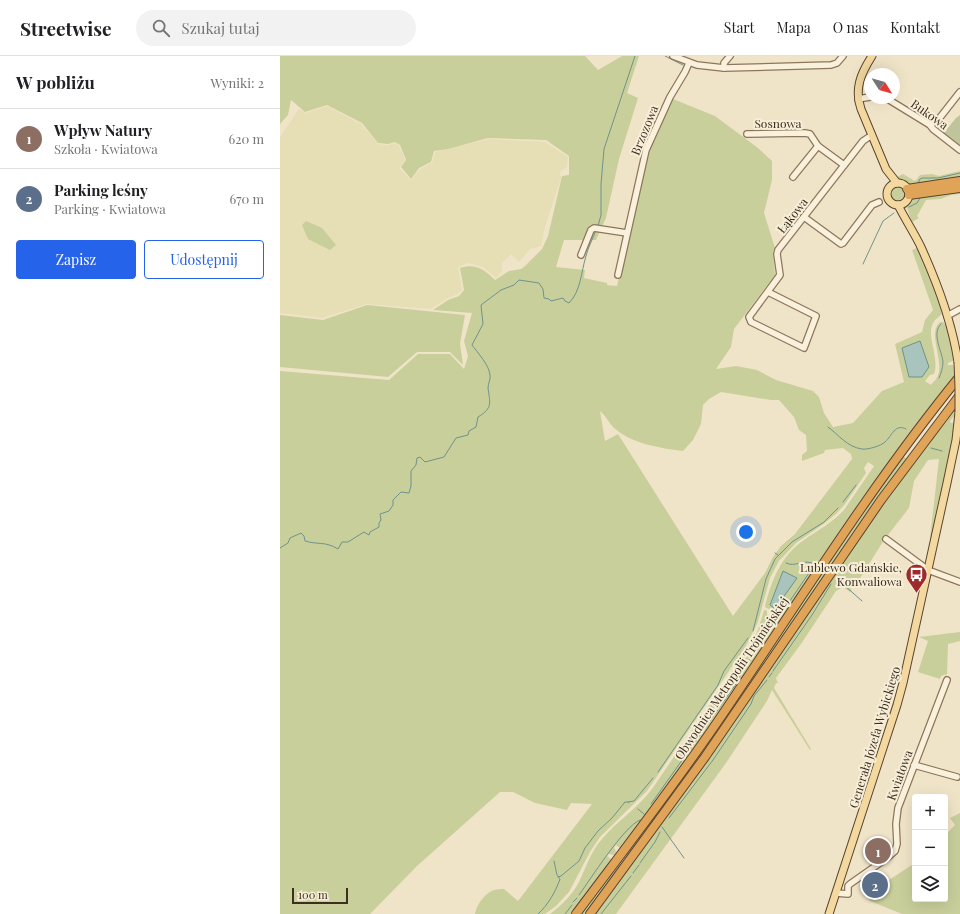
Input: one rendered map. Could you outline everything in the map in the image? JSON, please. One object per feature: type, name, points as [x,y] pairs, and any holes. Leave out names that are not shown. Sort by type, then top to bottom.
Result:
[{"type":"highway","points":[[908,192],[960,181]]},
{"type":"highway","points":[[908,192],[960,188]]},
{"type":"highway","name":"Obwodnica Metropolii Trójmiejskiej","points":[[576,914],[718,722],[877,486],[960,376]]},
{"type":"highway","name":"Obwodnica Metropolii Trójmiejskiej","points":[[590,914],[710,751],[876,506],[960,395]]},
{"type":"main road","points":[[872,56],[864,68],[859,81],[858,99],[886,169],[886,174],[894,184],[904,185],[908,192],[907,200],[900,204],[892,203],[888,199],[887,193],[894,184]]},
{"type":"main road","name":"Generała Józefa Wybickiego","points":[[829,914],[897,705],[958,440],[958,362],[947,316],[922,252],[900,204]]},
{"type":"street","points":[[673,56],[689,63],[701,66],[724,68],[831,65],[842,58]]},
{"type":"street","points":[[724,68],[724,63],[730,56]]},
{"type":"street","name":"Brzozowa","points":[[618,275],[646,150],[670,97],[689,63]]},
{"type":"street","points":[[930,125],[938,120],[960,92]]},
{"type":"street","points":[[858,99],[864,98]]},
{"type":"street","name":"Bukowa","points":[[896,104],[930,125],[932,129],[960,150]]},
{"type":"street","name":"Sosnowa","points":[[747,134],[810,134],[818,146],[844,165]]},
{"type":"street","name":"Łąkowa","points":[[768,292],[816,316],[804,348],[751,322],[748,317],[780,275],[777,254],[778,250],[863,141],[872,135]]},
{"type":"street","points":[[793,177],[818,146]]},
{"type":"street","points":[[804,217],[840,244],[843,243],[872,205],[879,202]]},
{"type":"street","points":[[581,255],[591,230],[594,228],[627,233]]},
{"type":"street","points":[[947,316],[960,308]]},
{"type":"street","points":[[886,539],[928,570],[960,582]]},
{"type":"street","name":"Kwiatowa","points":[[836,893],[848,894],[848,886],[850,884],[895,851],[897,844],[896,824],[898,808],[947,680]]},
{"type":"street","points":[[914,765],[956,778]]},
{"type":"shaded area","points":[[327,106],[361,124],[378,144],[388,145],[396,143],[399,146],[405,160],[399,168],[411,180],[420,169],[432,163],[435,152],[489,139],[545,142],[568,157],[567,167],[560,172],[561,178],[545,227],[541,246],[530,249],[519,262],[511,254],[502,263],[502,272],[496,278],[483,267],[468,263],[458,267],[462,290],[458,294],[446,299],[431,309],[367,304],[322,318],[280,313],[280,137],[299,109],[306,113]]},
{"type":"green space","points":[[280,56],[585,56],[598,70],[622,56],[639,56],[627,93],[638,98],[619,159],[606,218],[596,240],[564,240],[556,267],[585,270],[584,278],[607,283],[607,285],[617,286],[647,155],[673,99],[715,116],[758,148],[772,161],[772,180],[764,213],[775,248],[773,251],[775,275],[734,329],[731,347],[716,369],[736,366],[757,370],[776,380],[813,391],[819,397],[824,413],[833,427],[853,423],[882,391],[904,382],[895,344],[922,332],[925,320],[933,310],[912,250],[917,248],[920,250],[941,306],[942,314],[936,319],[931,329],[935,361],[934,374],[930,375],[925,381],[931,385],[938,375],[939,362],[935,333],[936,327],[940,322],[943,322],[946,325],[955,360],[948,363],[948,365],[955,365],[960,369],[927,411],[670,784],[621,849],[616,845],[614,847],[616,852],[614,855],[609,854],[607,856],[612,860],[572,914],[550,914],[563,903],[573,891],[598,844],[608,832],[652,789],[751,644],[758,630],[764,610],[767,611],[767,616],[774,617],[775,611],[766,608],[765,606],[774,577],[783,561],[796,546],[830,523],[844,510],[874,466],[868,462],[864,468],[866,473],[837,513],[796,543],[779,561],[770,578],[758,622],[746,646],[647,791],[600,837],[590,852],[569,892],[556,906],[545,914],[475,914],[477,907],[482,900],[487,894],[494,890],[504,889],[518,901],[592,804],[571,803],[567,810],[535,803],[513,792],[500,792],[417,866],[370,914],[280,914],[280,371],[389,380],[418,354],[450,354],[464,369],[468,356],[464,341],[472,313],[433,310],[448,300],[459,296],[464,290],[460,268],[470,266],[479,268],[495,280],[509,271],[521,269],[542,249],[548,236],[562,176],[569,175],[569,156],[546,140],[488,138],[448,149],[434,151],[431,162],[419,168],[411,179],[401,167],[406,160],[400,145],[395,142],[388,144],[378,143],[362,123],[327,105],[305,112],[291,100],[288,115],[280,124]],"holes":[[[721,392],[779,400],[794,417],[799,430],[806,435],[807,451],[802,455],[802,461],[824,453],[825,450],[843,448],[851,454],[852,459],[795,534],[781,546],[773,557],[765,573],[733,616],[618,434],[605,441],[600,411],[614,428],[629,438],[656,447],[683,451],[693,440],[701,424],[703,405],[709,399]]]},
{"type":"green space","points":[[960,115],[960,146],[943,134]]},
{"type":"green space","points":[[960,171],[960,178],[907,186],[895,178],[903,174],[915,181],[920,175],[932,174],[939,176]]},
{"type":"green space","points":[[897,185],[903,188],[906,194],[903,200],[897,203],[891,200],[888,194],[891,188]]},
{"type":"green space","points":[[960,190],[960,194],[951,195],[941,199],[926,200],[917,216],[919,218],[912,222],[907,208],[905,209],[909,198]]},
{"type":"green space","points":[[306,221],[322,228],[336,245],[330,250],[308,239],[302,225]]},
{"type":"green space","points":[[367,305],[465,315],[460,344],[463,365],[450,352],[417,352],[388,377],[280,367],[280,315],[323,320]]},
{"type":"green space","points":[[960,401],[955,415],[950,421],[951,423],[956,423],[956,426],[933,539],[930,538],[939,459],[928,460],[914,481],[909,508],[884,540],[857,583],[853,581],[847,585],[852,590],[850,592],[843,587],[836,591],[801,644],[776,678],[778,683],[776,683],[774,688],[811,749],[810,750],[772,690],[767,701],[726,763],[616,914],[593,914],[699,772],[891,492]]},
{"type":"green space","points":[[902,455],[908,460],[741,701],[627,860],[627,855],[624,857],[622,856]]},
{"type":"green space","points":[[960,632],[960,641],[948,644],[947,674],[941,676],[940,679],[918,672],[928,641],[919,637]]},
{"type":"green space","points":[[960,813],[960,914],[902,914],[870,901],[866,895],[912,865],[912,902],[948,902],[948,832],[955,825],[950,818]]},
{"type":"green space","points":[[619,860],[621,862],[619,864],[620,865],[622,863],[624,864],[586,914],[579,914]]},
{"type":"water","points":[[920,341],[929,367],[922,377],[909,377],[902,348]]},
{"type":"water","points":[[783,571],[797,578],[775,609],[770,605]]},
{"type":"waterway","points":[[598,226],[601,215],[601,184],[604,149],[635,56]]},
{"type":"waterway","points":[[665,56],[683,65]]},
{"type":"waterway","points":[[919,184],[919,180],[922,178],[938,178],[960,173]]},
{"type":"waterway","points":[[909,207],[917,203],[920,198]]},
{"type":"waterway","points":[[863,264],[883,221],[894,213]]},
{"type":"waterway","points":[[280,548],[288,543],[290,538],[301,533],[304,536],[305,541],[325,544],[338,549],[342,542],[348,542],[364,532],[369,535],[370,532],[379,527],[381,520],[380,514],[389,511],[393,505],[393,500],[401,492],[409,493],[411,486],[411,471],[416,465],[417,458],[420,457],[425,462],[444,457],[456,438],[468,435],[469,431],[476,427],[478,417],[488,408],[490,401],[488,388],[490,378],[488,367],[472,345],[483,324],[481,305],[501,290],[514,285],[519,280],[539,283],[543,289],[544,298],[551,301],[563,298],[569,303],[576,293],[587,253],[596,230]]},
{"type":"waterway","points":[[939,378],[943,362],[937,332],[941,324]]},
{"type":"waterway","points":[[945,421],[956,408]]},
{"type":"waterway","points":[[932,440],[943,424]]},
{"type":"waterway","points":[[828,427],[852,446],[864,449],[883,443],[896,429],[906,429]]},
{"type":"waterway","points":[[931,448],[942,451]]},
{"type":"waterway","points":[[843,502],[856,485]]},
{"type":"waterway","points":[[853,548],[885,502]]},
{"type":"waterway","points":[[753,631],[766,579],[775,559],[792,542],[824,522],[838,508]]},
{"type":"waterway","points":[[786,563],[793,564],[811,562],[814,564]]},
{"type":"waterway","points":[[753,655],[811,570]]},
{"type":"waterway","points":[[836,578],[862,601]]},
{"type":"waterway","points":[[773,671],[812,615],[831,584]]},
{"type":"waterway","points":[[658,772],[718,685],[724,671],[748,638]]},
{"type":"waterway","points":[[747,663],[751,657]]},
{"type":"waterway","points":[[651,804],[736,684],[745,665]]},
{"type":"waterway","points":[[769,677],[772,673]]},
{"type":"waterway","points":[[669,818],[713,760],[751,704],[754,696],[767,680]]},
{"type":"waterway","points":[[628,802],[634,801],[653,778]]},
{"type":"waterway","points":[[558,877],[579,861],[585,848],[598,831],[612,818],[625,802],[629,802]]},
{"type":"waterway","points":[[638,809],[644,814]]},
{"type":"waterway","points":[[579,895],[625,832],[633,824],[640,820]]},
{"type":"waterway","points":[[662,827],[684,858]]},
{"type":"waterway","points":[[640,863],[655,842],[660,832]]},
{"type":"waterway","points":[[538,914],[551,898],[560,879],[557,875],[554,861]]},
{"type":"waterway","points":[[633,873],[639,865]]},
{"type":"waterway","points":[[601,914],[631,876]]},
{"type":"waterway","points":[[573,902],[577,898]]},
{"type":"waterway","points":[[565,914],[572,905]]},
{"type":"place","name":"Lublewo Gdańskie, Konwaliowa","points":[[917,594]]},
{"type":"place","name":"Wpływ Natury","points":[[878,851]]},
{"type":"place","name":"Parking leśny","points":[[875,885]]}]
